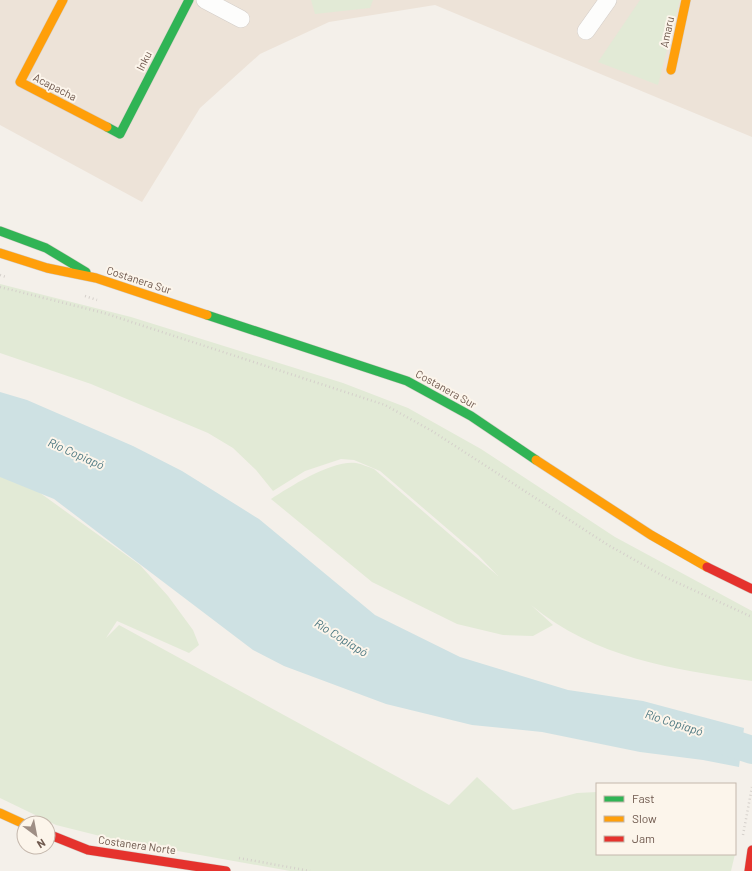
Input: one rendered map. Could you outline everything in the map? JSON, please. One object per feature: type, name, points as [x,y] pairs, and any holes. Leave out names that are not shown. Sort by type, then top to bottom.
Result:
[{"type":"street","name":"Acapacha","points":[[63,0],[20,82],[120,134]]},
{"type":"street","name":"Inku","points":[[120,134],[189,0]]},
{"type":"street","points":[[205,0],[241,19]]},
{"type":"street","points":[[586,31],[608,0]]},
{"type":"street","name":"Amaru","points":[[671,70],[686,0]]},
{"type":"street","name":"Costanera Sur","points":[[0,231],[39,246],[64,258],[96,278]]},
{"type":"street","points":[[0,237],[39,246]]},
{"type":"street","name":"Costanera Sur","points":[[0,253],[53,270],[96,278],[407,381],[471,416],[588,496],[651,535],[711,569],[752,589]]},
{"type":"street","points":[[0,259],[22,261]]},
{"type":"street","points":[[0,813],[16,820]]},
{"type":"street","name":"Costanera Norte","points":[[56,837],[88,850],[226,871]]},
{"type":"street","points":[[749,871],[752,850]]},
{"type":"path","points":[[0,275],[13,278]]},
{"type":"path","points":[[0,287],[104,313],[385,405],[432,431],[608,545],[665,577],[752,617]]},
{"type":"path","points":[[83,296],[105,302]]},
{"type":"path","points":[[743,839],[752,787]]},
{"type":"shaded area","points":[[0,0],[752,0],[752,137],[435,5],[329,22],[260,54],[200,108],[142,202],[0,125]]},
{"type":"green space","points":[[311,0],[373,0],[370,8],[315,14]]},
{"type":"green space","points":[[640,0],[680,0],[658,85],[598,62]]},
{"type":"green space","points":[[0,284],[131,317],[343,383],[408,408],[481,449],[615,537],[752,611],[752,681],[664,666],[608,649],[581,638],[556,623],[531,605],[553,625],[533,636],[503,635],[457,624],[372,582],[271,499],[300,481],[324,470],[346,463],[363,465],[374,469],[498,576],[478,555],[380,471],[354,460],[341,459],[305,471],[273,491],[256,470],[233,448],[208,433],[91,384],[0,353]]},
{"type":"green space","points":[[0,475],[36,490],[140,565],[168,596],[193,630],[199,645],[189,653],[117,621],[106,638],[119,625],[449,805],[477,777],[513,810],[577,793],[596,792],[596,855],[735,855],[731,871],[290,871],[116,840],[56,825],[56,815],[35,815],[0,798]]},
{"type":"water","points":[[0,392],[27,400],[133,446],[182,471],[259,519],[375,615],[460,657],[568,690],[643,701],[744,728],[739,767],[703,760],[640,752],[542,732],[472,725],[386,704],[284,666],[253,650],[54,499],[0,477]]},
{"type":"waterway","name":"Río Copiapó","points":[[706,735],[752,750]]},
{"type":"traffic: fast","points":[[107,127],[120,134],[189,0]]},
{"type":"traffic: fast","points":[[0,231],[46,248],[86,272]]},
{"type":"traffic: fast","points":[[207,315],[407,381],[471,416],[536,460]]},
{"type":"traffic: slow","points":[[63,0],[20,82],[107,127]]},
{"type":"traffic: slow","points":[[671,70],[686,0]]},
{"type":"traffic: slow","points":[[0,253],[47,268],[96,278],[207,315]]},
{"type":"traffic: slow","points":[[536,460],[651,535],[707,567]]},
{"type":"traffic: slow","points":[[0,813],[16,820]]},
{"type":"traffic: jam","points":[[707,567],[752,589]]},
{"type":"traffic: jam","points":[[56,837],[88,850],[226,871]]},
{"type":"traffic: jam","points":[[749,871],[752,850]]}]
